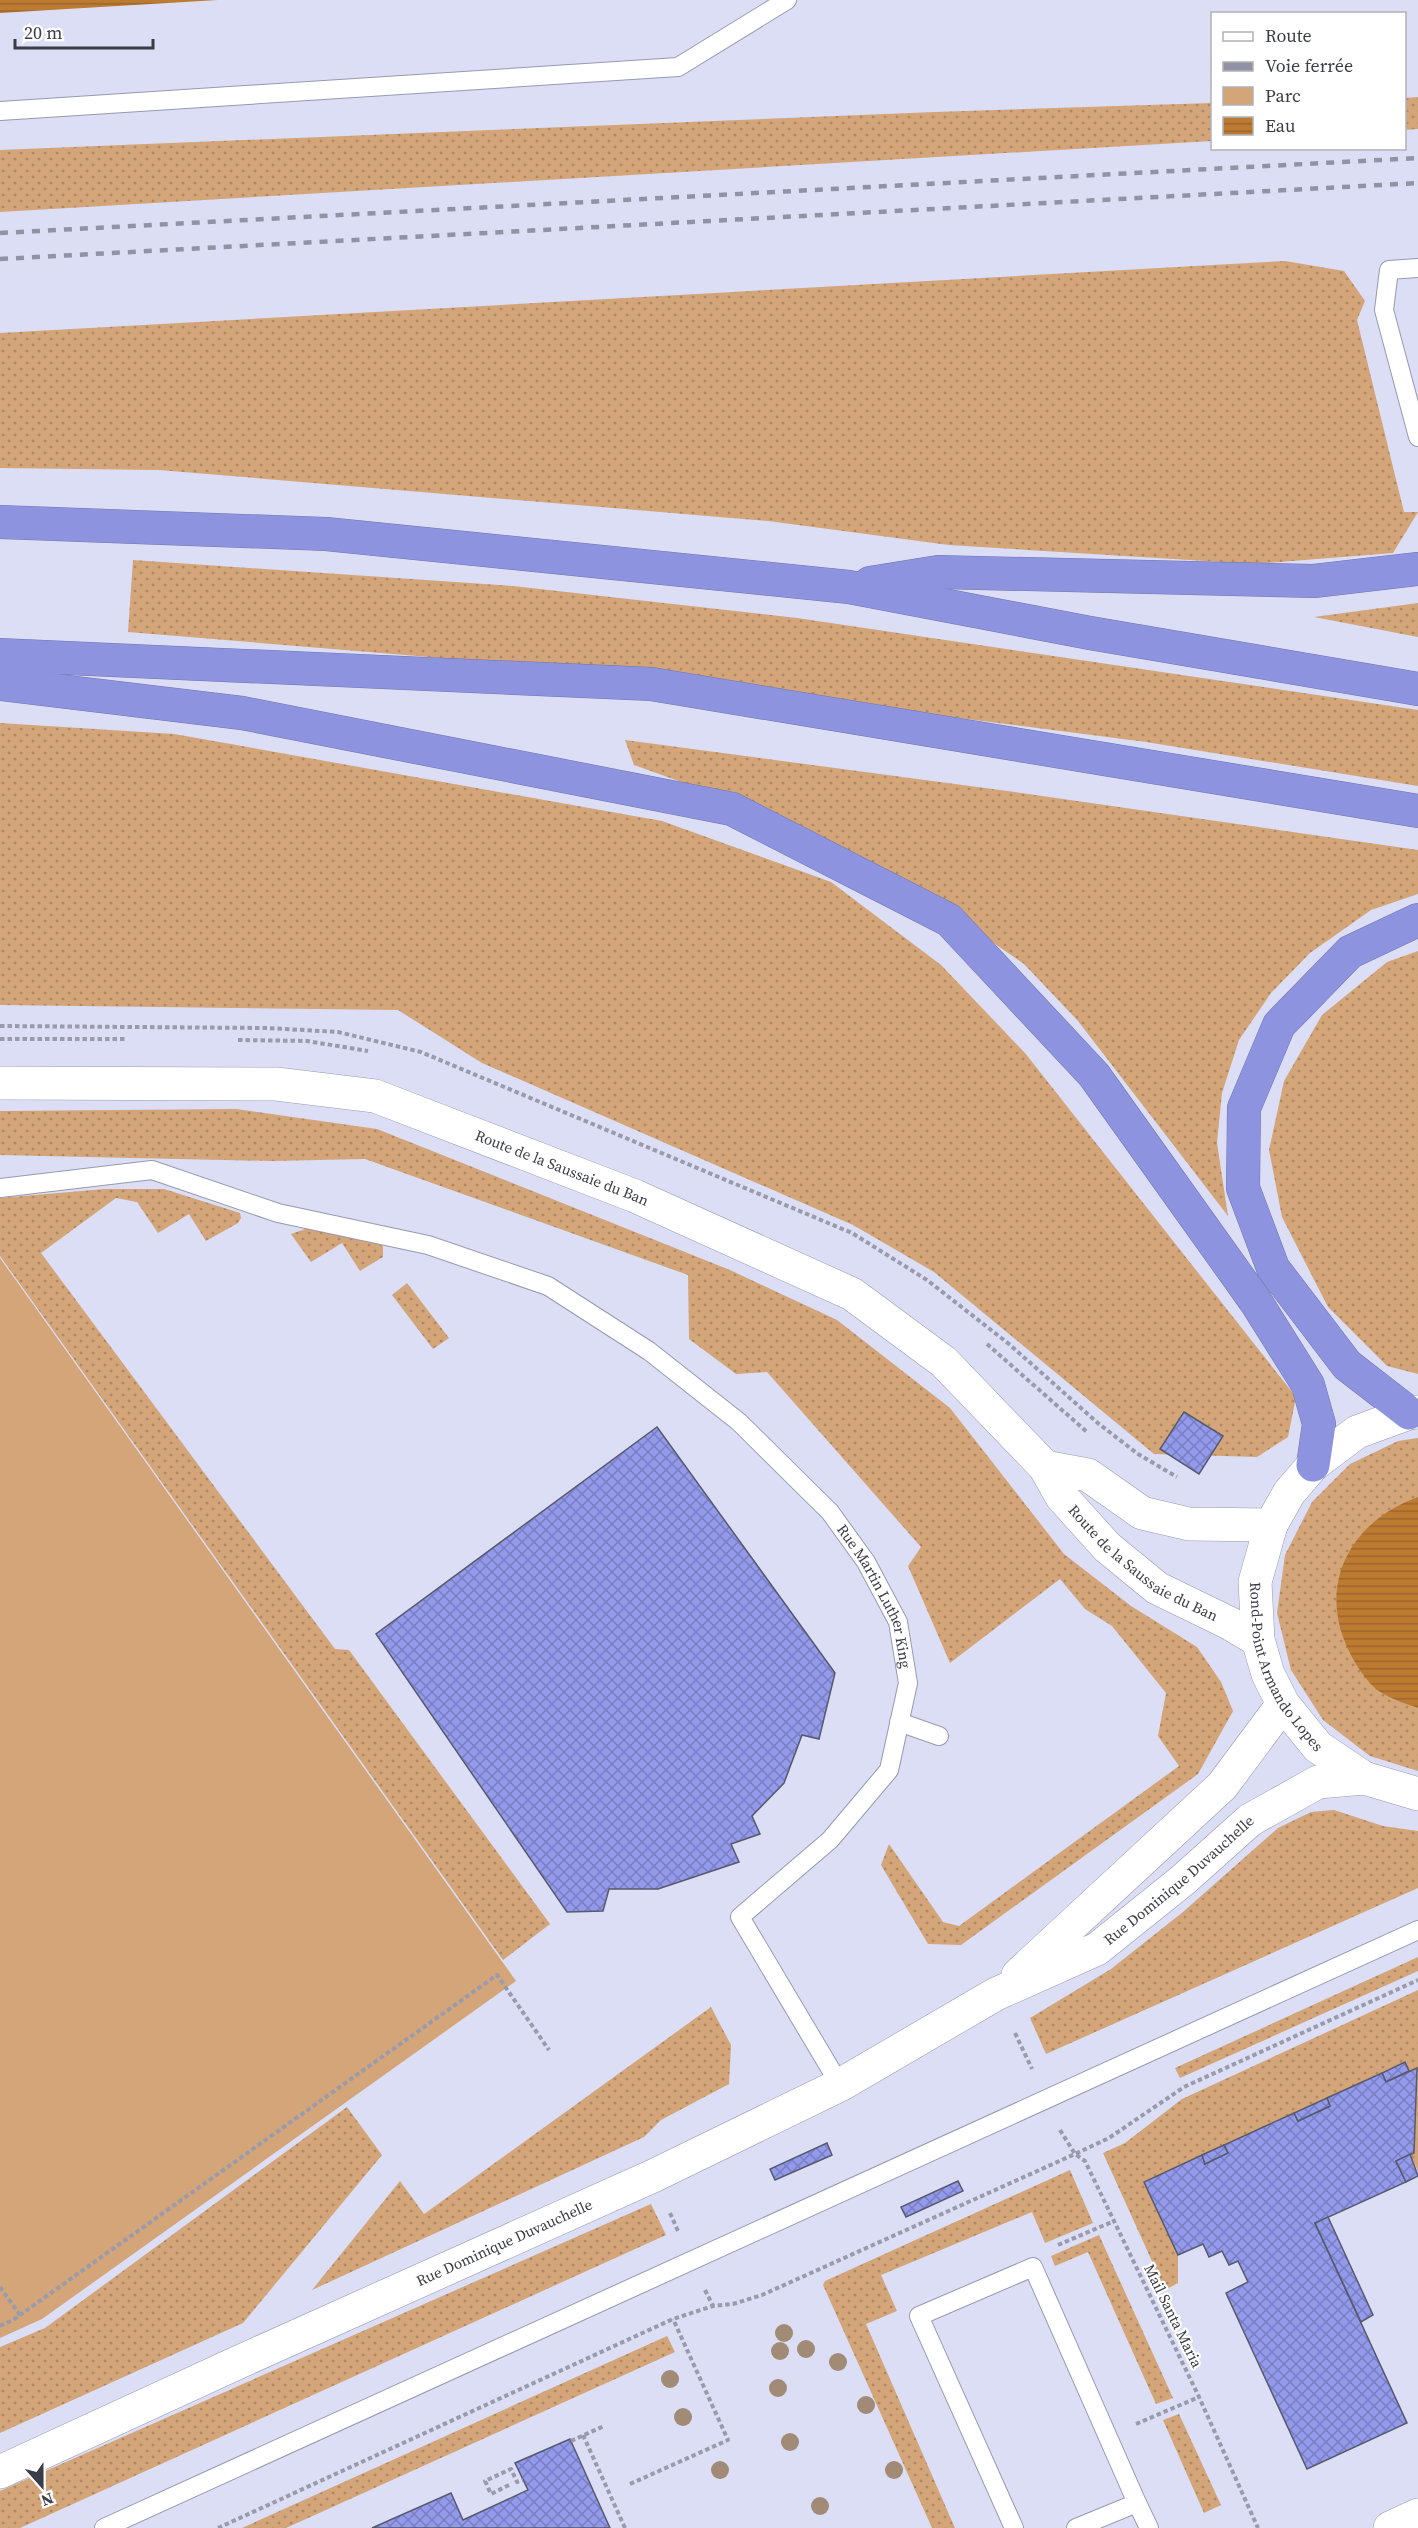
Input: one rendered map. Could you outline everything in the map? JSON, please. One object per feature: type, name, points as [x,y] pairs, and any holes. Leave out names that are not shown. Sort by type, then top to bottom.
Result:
[{"type":"highway","points":[[0,522],[326,534],[849,587],[1090,633],[1418,689]]},
{"type":"highway","points":[[849,587],[938,572],[1314,581],[1418,569]]},
{"type":"highway","points":[[0,655],[651,684],[1418,812]]},
{"type":"highway","points":[[0,684],[242,713],[732,809],[949,920],[1094,1075],[1256,1302],[1308,1385],[1319,1424],[1313,1465]]},
{"type":"highway","points":[[1413,1413],[1347,1365],[1273,1268],[1243,1188],[1244,1108],[1279,1025],[1350,951],[1418,920]]},
{"type":"main road","name":"Route de la Saussaie du Ban","points":[[0,1083],[276,1084],[375,1096],[635,1196],[852,1294],[944,1362],[1045,1467],[1062,1497],[1107,1547],[1156,1588],[1229,1623],[1258,1640]]},
{"type":"main road","name":"Rond-Point Armando Lopes","points":[[1413,1413],[1357,1432],[1313,1465],[1289,1492],[1271,1525],[1256,1582],[1258,1640],[1268,1674],[1283,1704],[1318,1747],[1364,1778],[1418,1794]]},
{"type":"main road","points":[[1045,1467],[1088,1476],[1142,1513],[1189,1524],[1271,1525]]},
{"type":"main road","name":"Rue Dominique Duvauchelle","points":[[996,1994],[1222,1786],[1283,1704]]},
{"type":"main road","name":"Rue Dominique Duvauchelle","points":[[0,2472],[653,2176],[840,2085],[996,1994],[1096,1949],[1183,1880],[1250,1820],[1318,1782],[1364,1778]]},
{"type":"main road","points":[[1390,2528],[1418,2516]]},
{"type":"lane","points":[[0,111],[678,67],[787,0]]},
{"type":"lane","points":[[1418,268],[1389,270],[1384,310],[1418,437]]},
{"type":"lane","name":"Rue Martin Luther King","points":[[0,1188],[152,1170],[278,1213],[428,1245],[548,1286],[650,1351],[739,1422],[830,1512],[866,1562],[898,1622],[908,1683],[889,1770],[830,1840],[740,1917],[840,2085]]},
{"type":"lane","points":[[899,1722],[939,1736]]},
{"type":"lane","points":[[104,2528],[1418,1930]]},
{"type":"lane","points":[[1014,2528],[919,2316],[1033,2267],[1149,2528]]},
{"type":"lane","points":[[1076,2528],[1137,2502]]},
{"type":"path","points":[[0,2326],[20,2315],[497,1975],[549,2050]]},
{"type":"path","points":[[218,2528],[674,2319],[713,2306],[734,2304],[762,2295],[1076,2154],[1109,2138],[1184,2087],[1418,1980]]},
{"type":"path","points":[[1015,2033],[1036,2078]]},
{"type":"path","name":"Mail Santa Maria","points":[[1058,2127],[1076,2154],[1085,2160],[1199,2397],[1258,2528]]},
{"type":"path","points":[[667,2207],[682,2240]]},
{"type":"path","points":[[1048,2249],[1114,2221]]},
{"type":"path","points":[[702,2284],[713,2306]]},
{"type":"path","points":[[0,2287],[20,2315]]},
{"type":"path","points":[[630,2484],[728,2440],[674,2319]]},
{"type":"path","points":[[1128,2428],[1199,2397]]},
{"type":"path","points":[[571,2441],[604,2427]]},
{"type":"path","points":[[583,2435],[625,2528]]},
{"type":"path","points":[[510,2485],[491,2494],[485,2481],[511,2469],[517,2482],[523,2480]]},
{"type":"green space","points":[[1418,97],[1418,129],[1406,130],[1406,98]]},
{"type":"green space","points":[[1211,103],[1211,141],[0,212],[0,150]]},
{"type":"green space","points":[[1285,261],[1344,271],[1365,301],[1357,320],[1404,512],[1418,512],[1393,553],[1254,564],[949,545],[768,521],[159,470],[0,468],[0,333]]},
{"type":"green space","points":[[133,560],[513,586],[797,618],[1418,710],[1418,786],[1146,742],[795,697],[502,663],[128,632]]},
{"type":"green space","points":[[1418,603],[1418,637],[1314,617]]},
{"type":"green space","points":[[0,723],[174,734],[662,821],[831,882],[941,965],[1025,1053],[1296,1397],[1288,1437],[1257,1457],[1154,1454],[934,1272],[853,1225],[482,1063],[398,1010],[0,1005]]},
{"type":"green space","points":[[625,740],[1015,792],[1418,850],[1418,894],[1371,910],[1310,953],[1271,993],[1239,1040],[1222,1093],[1217,1143],[1228,1216],[1078,1021],[1024,964],[934,902],[793,822],[634,765]]},
{"type":"green space","points":[[1418,951],[1418,1374],[1387,1366],[1328,1307],[1282,1217],[1269,1150],[1284,1081],[1322,1015],[1387,962]]},
{"type":"green space","points":[[236,1109],[377,1129],[730,1270],[837,1320],[950,1408],[1064,1554],[1131,1606],[1197,1647],[1221,1682],[1233,1711],[1198,1774],[961,1945],[928,1944],[881,1865],[889,1844],[943,1922],[959,1926],[1179,1766],[1158,1736],[1166,1693],[1112,1626],[1085,1609],[1060,1579],[950,1663],[908,1566],[921,1547],[767,1372],[736,1374],[689,1339],[688,1275],[365,1159],[272,1161],[0,1155],[0,1111]]},
{"type":"green space","points":[[105,1189],[164,1189],[240,1213],[241,1218],[238,1223],[206,1241],[189,1214],[158,1233],[137,1202],[116,1198],[41,1253],[335,1649],[349,1650],[550,1924],[503,1960],[0,1256],[0,1198]]},
{"type":"green space","points":[[308,1228],[383,1246],[383,1257],[360,1271],[342,1243],[311,1262],[291,1234]]},
{"type":"green space","points":[[0,1258],[516,1981],[42,2319],[0,2338]]},
{"type":"green space","points":[[407,1283],[449,1338],[433,1349],[392,1295]]},
{"type":"green space","points":[[1418,1438],[1418,1771],[1370,1756],[1323,1720],[1291,1670],[1277,1613],[1285,1555],[1312,1502],[1350,1464],[1398,1441]]},
{"type":"green space","points":[[1334,1810],[1383,1826],[1418,1831],[1418,1888],[1046,2054],[1030,2018],[1111,1969],[1183,1912],[1278,1828],[1311,1812]]},
{"type":"green space","points":[[1418,1957],[1418,1971],[1180,2078],[1175,2068]]},
{"type":"green space","points":[[1418,1990],[1418,2171],[1410,2154],[1417,2068],[1409,2071],[1405,2062],[1145,2182],[1178,2255],[1178,2283],[1165,2290],[1103,2153],[1125,2143],[1182,2099]]},
{"type":"green space","points":[[711,2007],[731,2045],[729,2084],[661,2120],[644,2137],[312,2290],[400,2181],[424,2214]]},
{"type":"green space","points":[[347,2107],[382,2155],[243,2323],[0,2433],[0,2347],[45,2328]]},
{"type":"green space","points":[[1070,2170],[1093,2223],[1045,2243],[1032,2212],[881,2275],[897,2311],[866,2324],[955,2528],[932,2528],[823,2285],[825,2281]]},
{"type":"green space","points":[[651,2204],[666,2235],[20,2528],[0,2528],[0,2491]]},
{"type":"green space","points":[[1099,2235],[1173,2398],[1156,2404],[1088,2252],[1055,2266],[1051,2256]]},
{"type":"green space","points":[[667,2336],[675,2352],[286,2528],[242,2528]]},
{"type":"green space","points":[[1179,2414],[1221,2505],[1204,2513],[1163,2420]]},
{"type":"water","points":[[0,0],[218,0],[0,13]]},
{"type":"water","points":[[1418,1497],[1418,1708],[1381,1692],[1364,1676],[1349,1651],[1340,1626],[1336,1602],[1339,1579],[1346,1558],[1358,1539],[1374,1522],[1394,1508]]},
{"type":"building","points":[[1184,1412],[1223,1436],[1199,1474],[1160,1449]]},
{"type":"building","points":[[657,1427],[835,1673],[819,1739],[802,1735],[784,1783],[752,1816],[760,1834],[731,1844],[739,1862],[658,1889],[609,1889],[603,1911],[567,1912],[376,1634]]},
{"type":"building","points":[[1405,2062],[1409,2071],[1386,2082],[1382,2073]]},
{"type":"building","points":[[1417,2068],[1414,2153],[1396,2161],[1406,2182],[1315,2223],[1407,2423],[1307,2469],[1226,2293],[1248,2282],[1238,2261],[1229,2265],[1222,2251],[1209,2257],[1203,2244],[1178,2255],[1144,2182],[1202,2155],[1205,2164],[1228,2153],[1224,2145],[1294,2113],[1298,2121],[1330,2106],[1327,2098],[1382,2073],[1386,2082]]},
{"type":"building","points":[[1327,2098],[1330,2106],[1298,2121],[1294,2113]]},
{"type":"building","points":[[827,2143],[832,2155],[775,2180],[770,2169]]},
{"type":"building","points":[[1224,2145],[1228,2153],[1205,2164],[1202,2155]]},
{"type":"building","points":[[1410,2154],[1418,2176],[1406,2182],[1396,2161]]},
{"type":"building","points":[[958,2181],[963,2191],[906,2217],[901,2207]]},
{"type":"building","points":[[1328,2217],[1373,2315],[1361,2322],[1315,2223]]},
{"type":"building","points":[[570,2439],[610,2528],[372,2528],[451,2493],[463,2520],[528,2490],[515,2463]]},
{"type":"railway","points":[[0,233],[1418,158]]},
{"type":"railway","points":[[0,259],[1418,183]]}]
